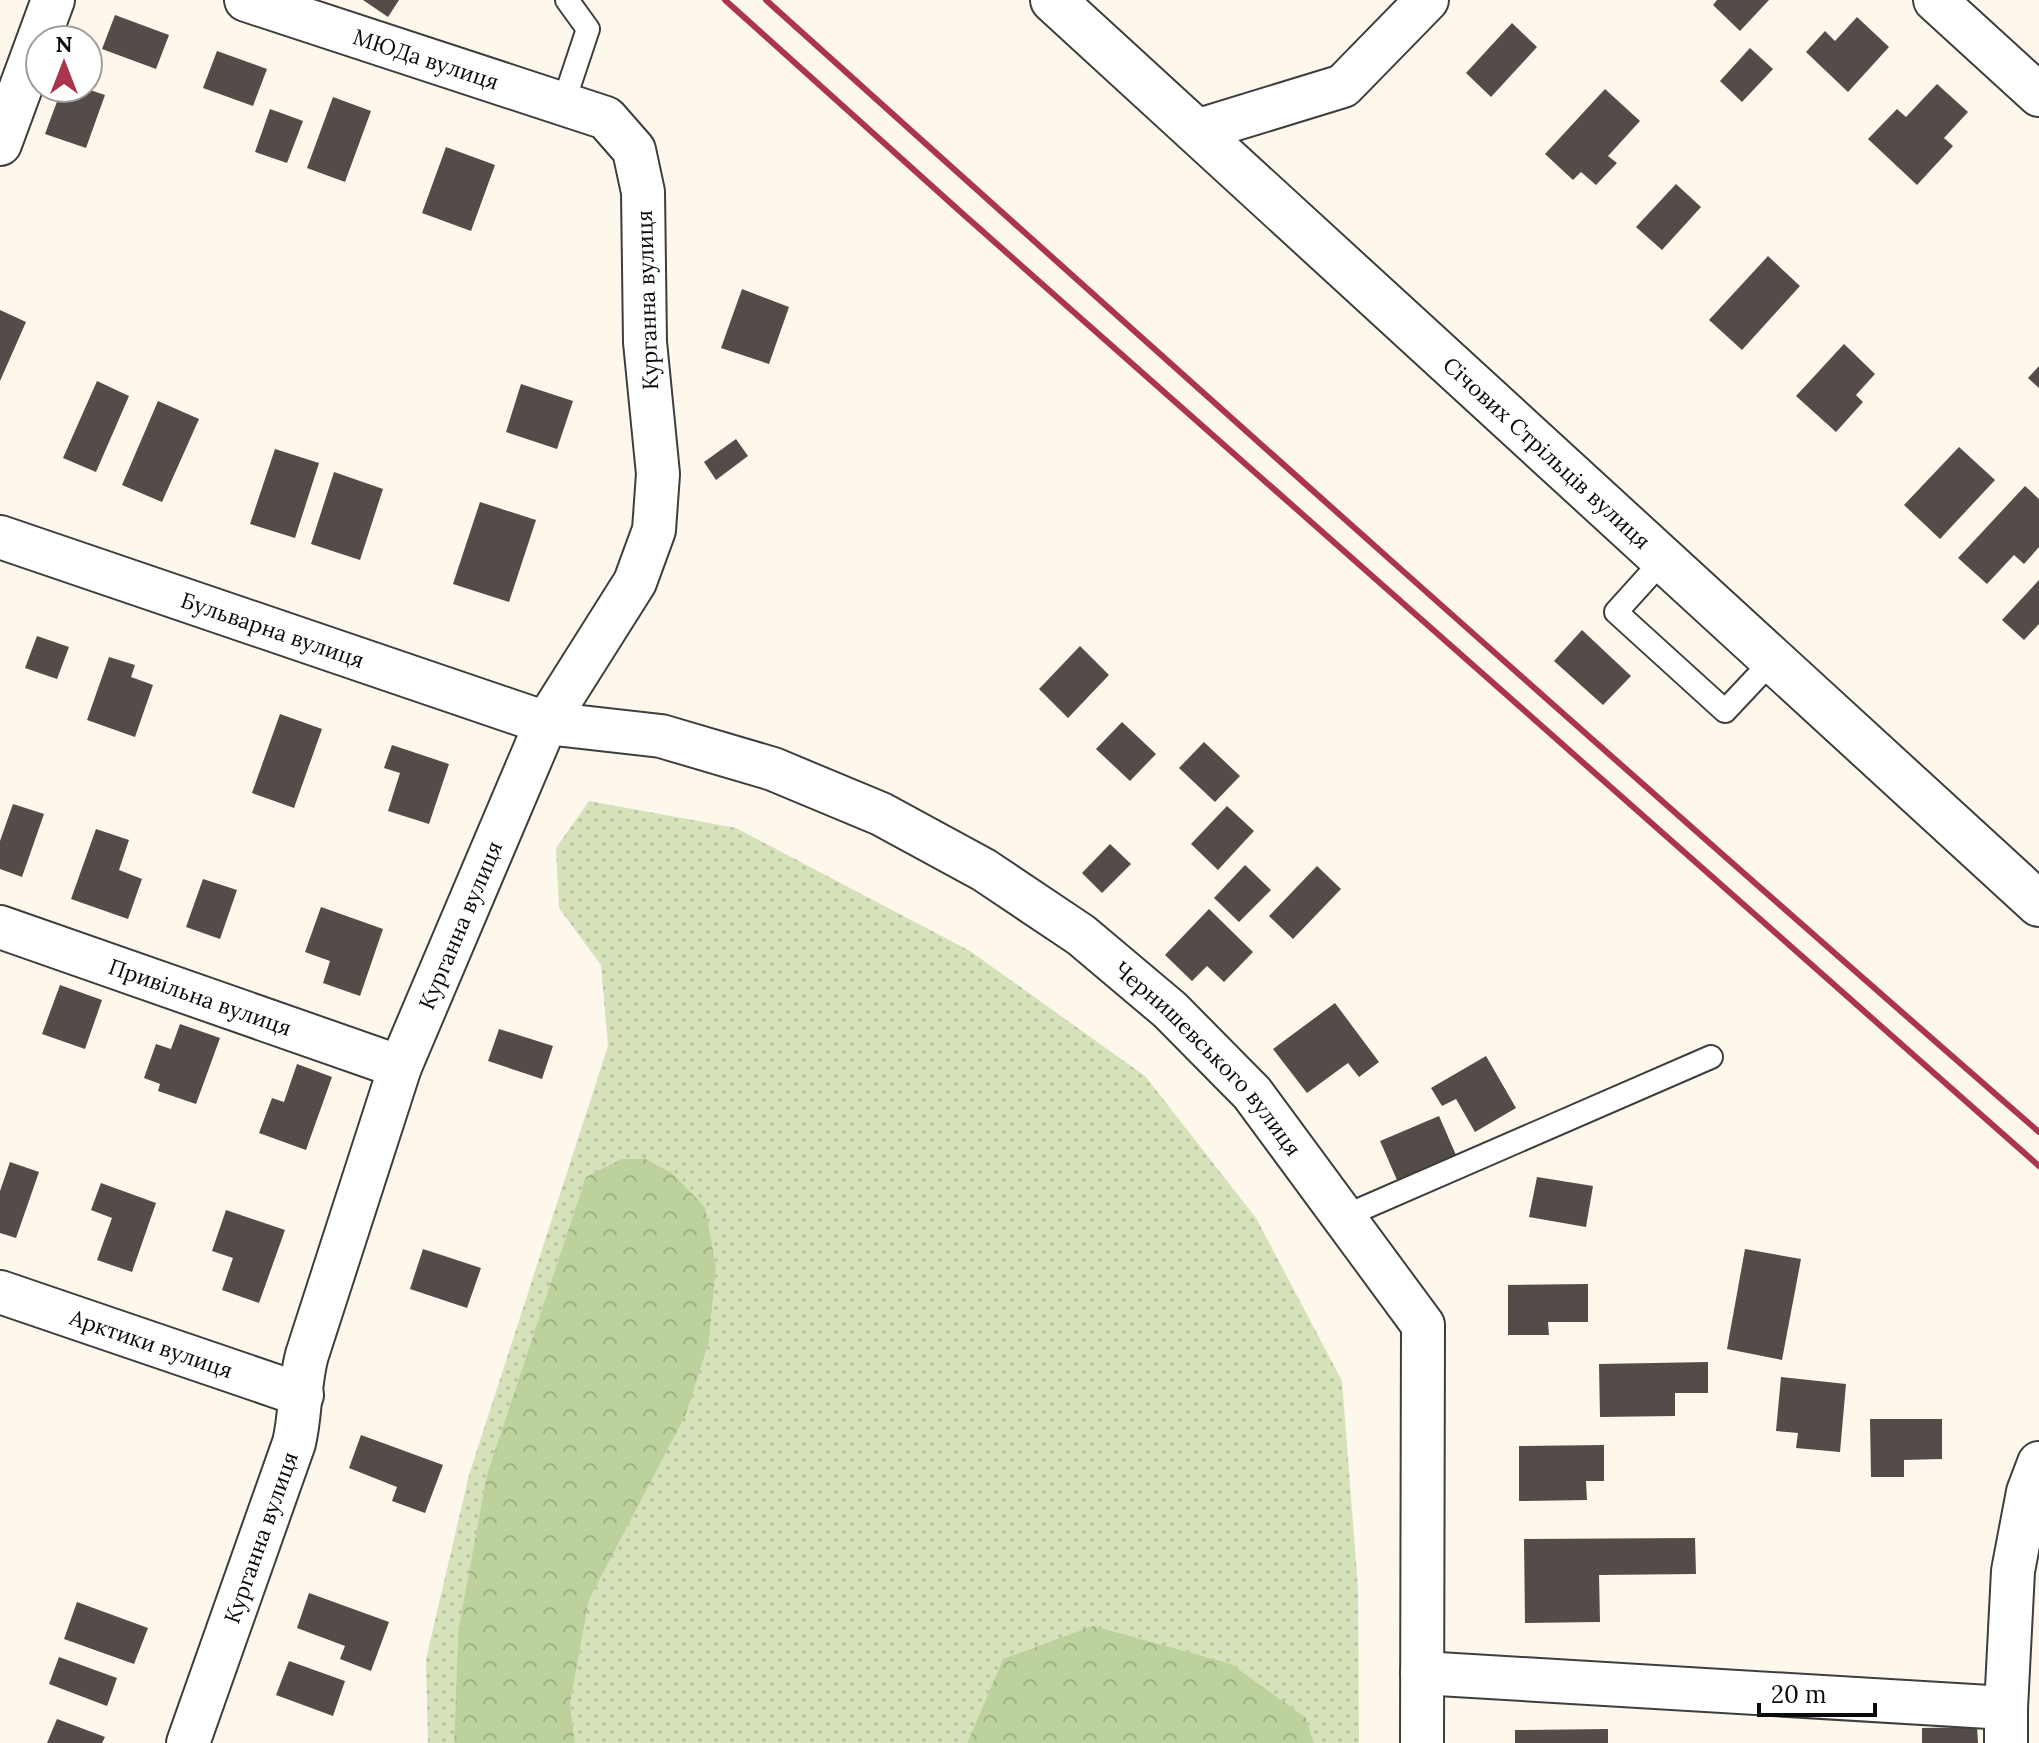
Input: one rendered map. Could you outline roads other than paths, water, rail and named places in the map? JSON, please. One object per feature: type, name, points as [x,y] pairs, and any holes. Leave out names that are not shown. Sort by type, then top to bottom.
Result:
[{"type":"street","points":[[0,144],[53,0]]},
{"type":"street","name":"МЮДа вулиця","points":[[246,0],[606,118]]},
{"type":"street","name":"Січових Стрільців вулиця","points":[[1053,0],[2039,904]]},
{"type":"street","points":[[1196,131],[1343,86],[1427,0]]},
{"type":"street","points":[[1935,0],[2039,95]]},
{"type":"street","name":"Курганна вулиця","points":[[188,1743],[279,1490],[297,1432],[307,1355],[400,1067],[546,723],[635,582],[654,530],[658,474],[645,342],[643,192],[634,150],[606,118]]},
{"type":"street","name":"Бульварна вулиця","points":[[0,537],[546,723]]},
{"type":"street","name":"Чернишевського вулиця","points":[[546,723],[661,736],[773,769],[881,814],[984,870],[1081,935],[1170,1010],[1252,1093],[1423,1325],[1422,1743]]},
{"type":"street","name":"Привільна вулиця","points":[[0,927],[400,1067]]},
{"type":"street","name":"Арктики вулиця","points":[[0,1292],[302,1395]]},
{"type":"street","points":[[1422,1673],[2006,1726],[2013,1571],[2028,1492],[2039,1463]]},
{"type":"lane","points":[[563,104],[588,29],[567,0]]},
{"type":"lane","points":[[1663,560],[1616,612],[1725,711],[1773,660]]},
{"type":"lane","points":[[1343,1217],[1711,1057]]},
{"type":"railway","points":[[725,0],[2039,1166]]},
{"type":"railway","points":[[766,0],[1400,569],[2039,1132]]}]
